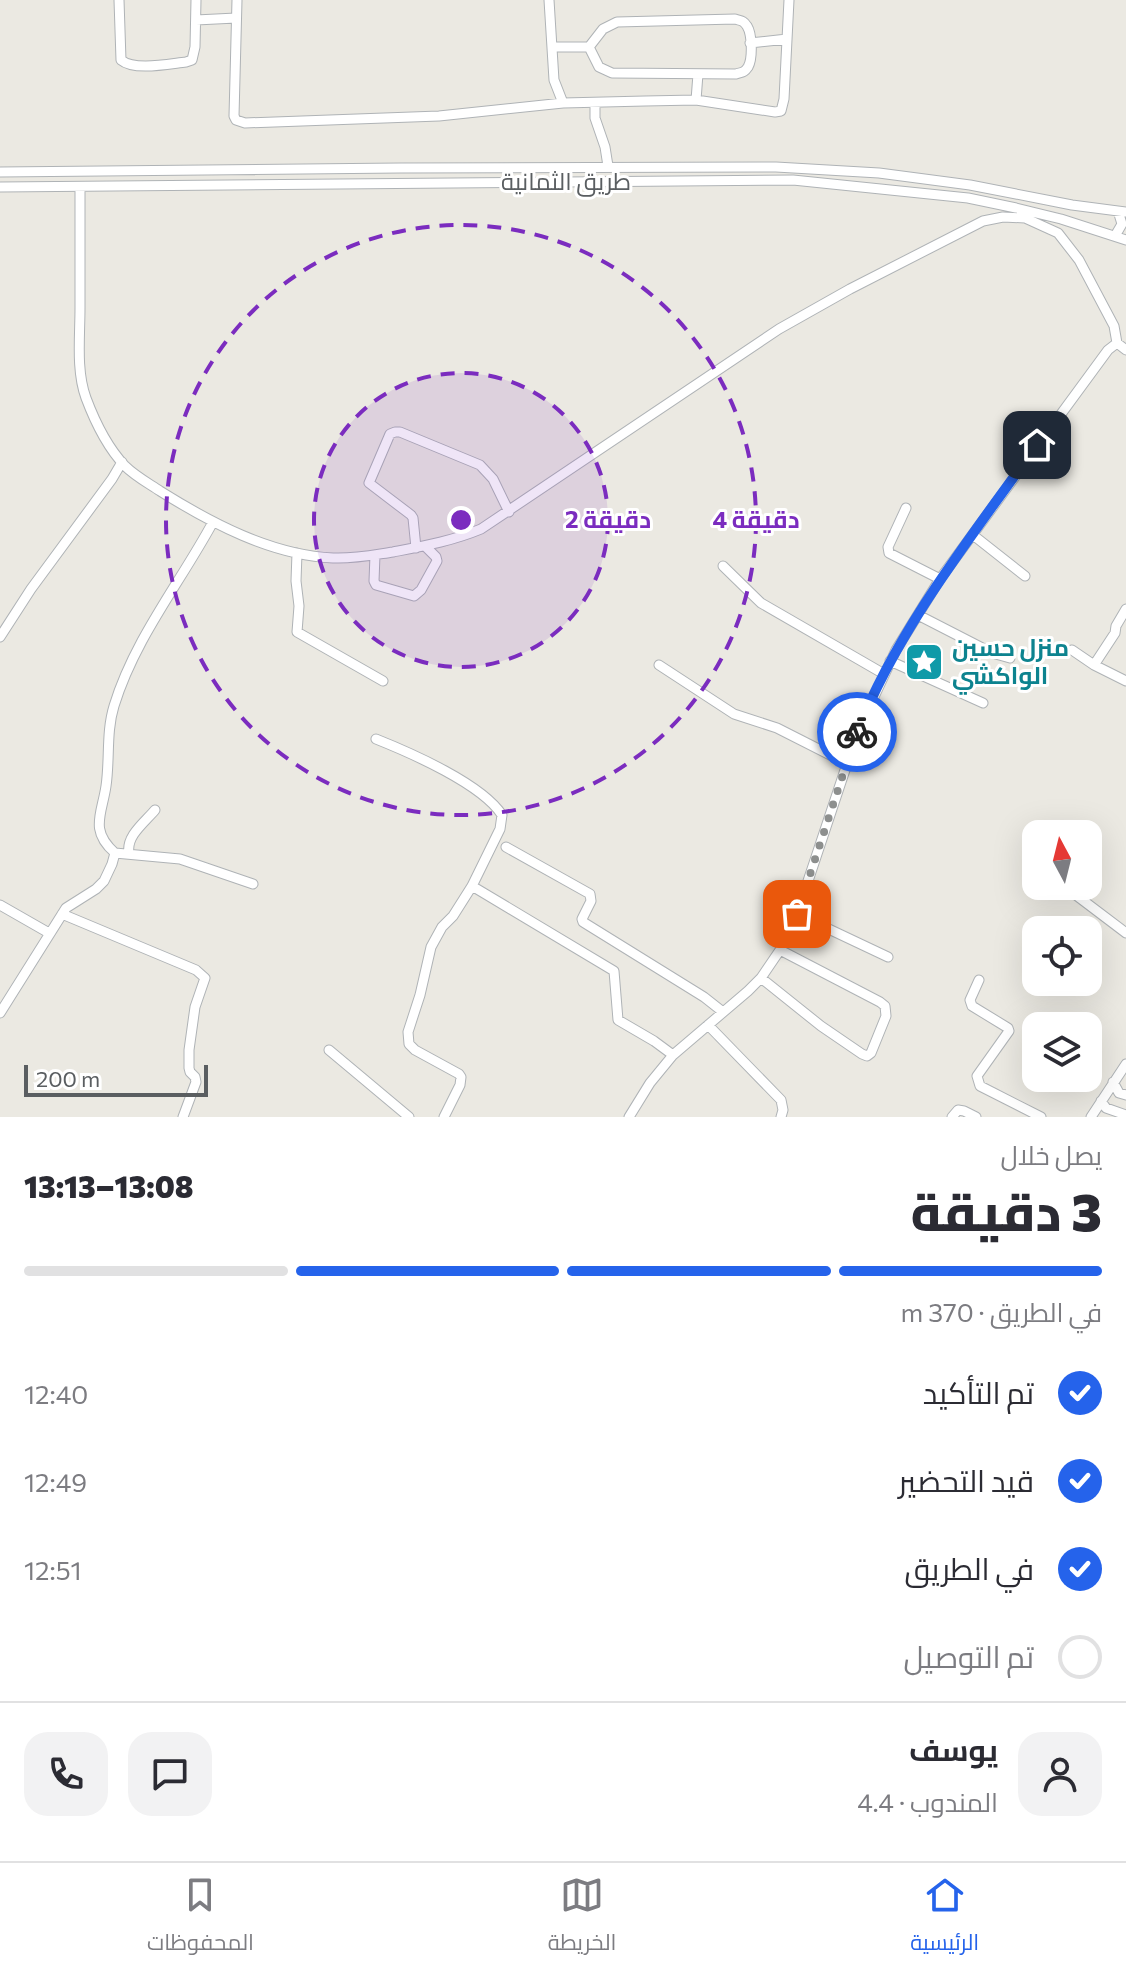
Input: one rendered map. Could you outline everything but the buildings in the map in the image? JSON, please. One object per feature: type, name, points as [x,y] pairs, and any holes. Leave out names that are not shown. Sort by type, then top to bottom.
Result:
[{"type":"street","points":[[119,0],[120,56],[123,63],[128,65],[192,60],[196,0]]},
{"type":"street","points":[[237,0],[234,116],[241,122],[439,116],[563,103],[696,100],[781,111],[784,104],[789,0]]},
{"type":"street","points":[[549,0],[554,80],[563,103]]},
{"type":"street","points":[[196,20],[236,18]]},
{"type":"street","points":[[735,19],[741,20],[749,29],[750,62],[742,73],[736,74],[612,73],[599,67],[589,47],[603,29],[626,21],[735,19]]},
{"type":"street","points":[[750,43],[787,39]]},
{"type":"street","points":[[552,47],[589,47]]},
{"type":"street","points":[[696,100],[698,74]]},
{"type":"street","points":[[595,103],[595,118],[608,166]]},
{"type":"street","points":[[0,172],[748,166],[879,173],[970,185],[1122,212],[1122,224],[1115,236]]},
{"type":"street","name":"طريق الثمانية","points":[[0,187],[793,180],[968,198],[1016,208],[1126,240]]},
{"type":"street","points":[[80,187],[82,385],[97,422],[122,462],[135,475],[213,522],[259,541],[319,557],[344,559],[375,555],[441,543],[481,529],[779,329],[983,221],[1003,217],[1025,218],[1058,233],[1079,260],[1114,326],[1117,343],[1126,350]]},
{"type":"street","points":[[1066,243],[1076,224]]},
{"type":"street","points":[[629,1117],[650,1083],[673,1055],[761,978],[780,950],[797,914],[846,763],[867,708],[890,661],[940,579],[1108,350],[1117,343]]},
{"type":"street","points":[[375,555],[376,585],[414,596],[421,590],[437,561],[436,557],[420,547],[411,515],[369,483],[393,432],[400,432],[480,465],[493,479],[509,512]]},
{"type":"street","points":[[0,637],[122,462]]},
{"type":"street","points":[[906,508],[888,551],[940,579]]},
{"type":"street","points":[[213,522],[147,630],[113,707],[108,732],[106,788],[98,822],[102,839],[115,853],[180,859],[253,884]]},
{"type":"street","points":[[973,535],[1025,576]]},
{"type":"street","points":[[297,553],[297,632],[383,681]]},
{"type":"street","points":[[723,566],[761,603],[884,674]]},
{"type":"street","points":[[1094,665],[1126,609]]},
{"type":"street","points":[[918,615],[992,653],[1010,658]]},
{"type":"street","points":[[1072,650],[1126,681]]},
{"type":"street","points":[[890,661],[983,703]]},
{"type":"street","points":[[659,665],[734,714],[777,728],[846,763]]},
{"type":"street","points":[[376,739],[445,772],[482,795],[500,811],[503,819],[472,886],[453,916],[436,935],[408,1032],[409,1044],[415,1050],[461,1077],[444,1117]]},
{"type":"street","points":[[129,853],[130,839],[155,810]]},
{"type":"street","points":[[506,847],[590,894],[591,901],[583,922],[723,1012]]},
{"type":"street","points":[[0,1013],[62,914],[72,903],[104,881],[115,853]]},
{"type":"street","points":[[472,886],[614,971],[618,1020],[673,1055]]},
{"type":"street","points":[[1082,900],[1126,933]]},
{"type":"street","points":[[0,905],[49,933]]},
{"type":"street","points":[[62,914],[196,970],[205,978],[195,1007],[189,1050],[189,1068],[196,1082],[183,1117]]},
{"type":"street","points":[[797,914],[888,957]]},
{"type":"street","points":[[761,978],[862,1054],[867,1056],[871,1053],[886,1016],[885,1006],[780,950]]},
{"type":"street","points":[[979,980],[970,1000],[972,1006],[1009,1031],[977,1076],[978,1083],[1041,1117]]},
{"type":"street","points":[[708,1025],[781,1100],[781,1117]]},
{"type":"street","points":[[329,1050],[409,1117]]},
{"type":"street","points":[[1091,1117],[1126,1064]]},
{"type":"street","points":[[1113,1082],[1119,1093],[1126,1095]]},
{"type":"street","points":[[1101,1101],[1106,1108],[1126,1115]]},
{"type":"street","points":[[952,1117],[958,1110],[976,1117]]},
{"type":"way so far","points":[[797,914],[857,732]]},
{"type":"place","name":"منزل حسين الواكشي","points":[[924,662]]},
{"type":"route","points":[[857,732],[906,632],[940,579],[1037,445]]}]
